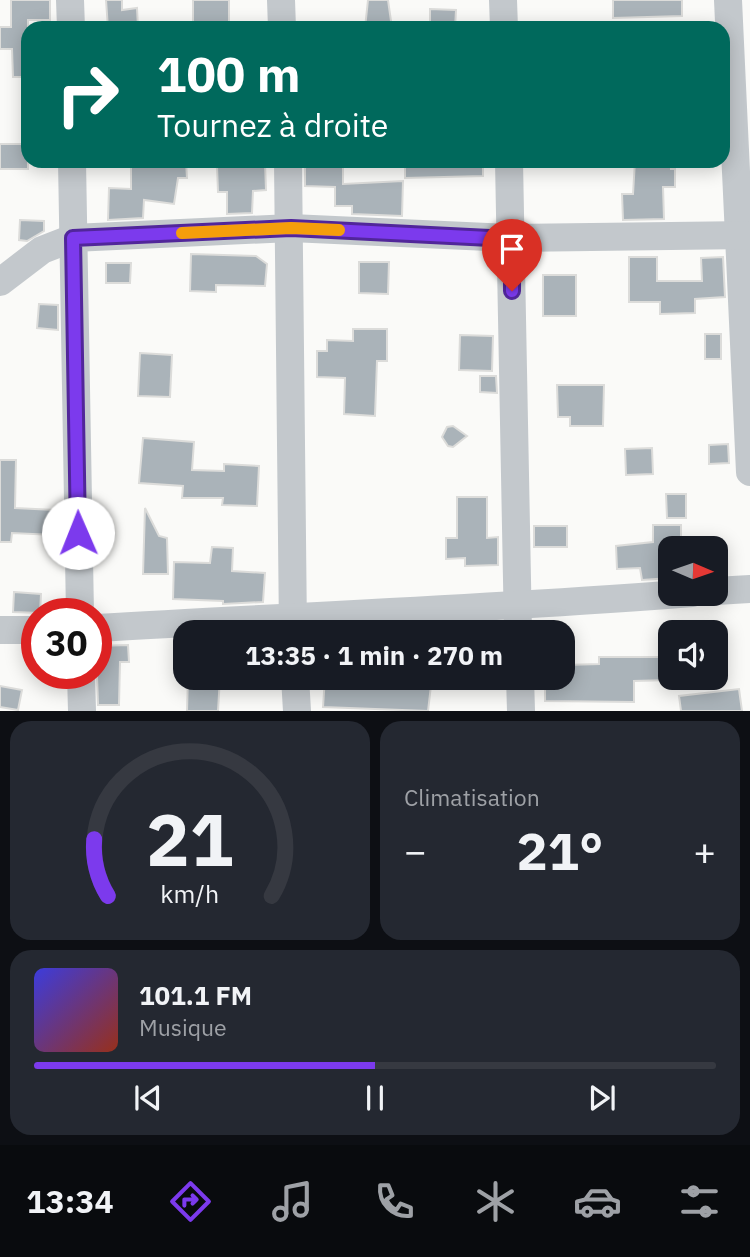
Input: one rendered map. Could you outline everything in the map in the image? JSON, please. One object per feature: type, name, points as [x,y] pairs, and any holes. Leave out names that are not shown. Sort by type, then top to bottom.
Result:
[{"type":"street","points":[[70,0],[71,21]]},
{"type":"street","points":[[281,0],[282,21]]},
{"type":"street","points":[[503,0],[504,21]]},
{"type":"street","points":[[728,0],[729,21]]},
{"type":"street","points":[[730,29],[744,235],[750,472]]},
{"type":"street","points":[[72,168],[80,598]]},
{"type":"street","points":[[288,168],[293,620]]},
{"type":"street","points":[[509,168],[517,620],[658,598]]},
{"type":"street","points":[[0,282],[42,250],[73,238],[291,228],[512,239],[744,235]]},
{"type":"street","points":[[728,590],[750,589]]},
{"type":"street","points":[[112,628],[173,626]]},
{"type":"street","points":[[0,630],[21,630]]},
{"type":"street","points":[[81,689],[82,711]]},
{"type":"street","points":[[296,690],[297,711]]},
{"type":"street","points":[[520,690],[521,711]]},
{"type":"building","points":[[11,0],[50,0],[50,20],[21,21],[21,77],[13,77],[12,49],[0,49],[0,27],[11,27]]},
{"type":"building","points":[[106,0],[122,0],[122,10],[137,8],[138,21],[108,21]]},
{"type":"building","points":[[193,0],[229,0],[229,21],[193,21]]},
{"type":"building","points":[[368,0],[388,0],[391,21],[366,21]]},
{"type":"building","points":[[613,0],[682,0],[682,16],[613,18]]},
{"type":"building","points":[[430,9],[456,10],[455,21],[430,21]]},
{"type":"building","points":[[0,144],[21,144],[21,168],[28,169],[0,169]]},
{"type":"building","points":[[131,168],[186,168],[187,178],[178,178],[174,204],[144,200],[143,218],[108,220],[109,188],[131,189]]},
{"type":"building","points":[[217,168],[265,168],[266,190],[253,191],[252,213],[227,214],[227,192],[218,192]]},
{"type":"building","points":[[305,168],[343,168],[343,184],[403,181],[402,216],[352,214],[352,206],[335,206],[335,187],[305,186]]},
{"type":"building","points":[[405,168],[483,168],[483,176],[405,178]]},
{"type":"building","points":[[635,168],[675,169],[675,187],[663,187],[664,219],[623,220],[622,194],[633,194]]},
{"type":"building","points":[[20,220],[44,221],[44,231],[27,241],[19,240]]},
{"type":"building","points":[[191,254],[256,256],[267,264],[265,286],[216,285],[216,292],[190,291]]},
{"type":"building","points":[[629,257],[657,257],[657,281],[702,281],[701,258],[723,257],[725,297],[695,299],[695,313],[660,314],[660,302],[629,302]]},
{"type":"building","points":[[359,262],[389,262],[388,294],[359,293]]},
{"type":"building","points":[[106,263],[131,263],[130,283],[106,283]]},
{"type":"building","points":[[543,275],[576,275],[576,316],[543,316]]},
{"type":"building","points":[[39,304],[58,305],[58,330],[37,328]]},
{"type":"building","points":[[353,329],[387,329],[387,361],[377,361],[375,416],[344,414],[345,378],[317,377],[317,351],[327,351],[327,340],[353,341]]},
{"type":"building","points":[[705,334],[721,334],[721,359],[705,359]]},
{"type":"building","points":[[460,335],[493,336],[492,371],[459,370]]},
{"type":"building","points":[[140,353],[172,355],[170,397],[138,396]]},
{"type":"building","points":[[480,376],[496,376],[497,393],[480,392]]},
{"type":"building","points":[[557,385],[604,385],[603,426],[570,426],[570,417],[558,417]]},
{"type":"building","points":[[453,426],[467,436],[453,447],[448,446],[442,437],[447,427]]},
{"type":"building","points":[[143,438],[194,442],[192,470],[224,471],[224,464],[259,466],[257,506],[222,505],[223,498],[182,498],[183,486],[139,483]]},
{"type":"building","points":[[728,444],[729,463],[709,464],[709,445]]},
{"type":"building","points":[[652,448],[653,474],[626,475],[625,449]]},
{"type":"building","points":[[0,460],[16,460],[15,508],[55,510],[54,535],[12,533],[11,542],[0,542]]},
{"type":"building","points":[[666,494],[686,494],[686,518],[667,518]]},
{"type":"building","points":[[457,497],[487,497],[487,538],[498,537],[498,565],[465,566],[465,558],[446,559],[446,538],[457,538]]},
{"type":"building","points":[[145,508],[159,536],[167,538],[168,574],[143,574]]},
{"type":"building","points":[[653,525],[681,525],[681,536],[658,536],[658,579],[642,580],[640,568],[617,569],[616,546],[653,542]]},
{"type":"building","points":[[534,526],[567,526],[567,547],[534,547]]},
{"type":"building","points":[[212,547],[233,548],[232,571],[265,573],[263,602],[223,604],[223,601],[173,599],[174,562],[210,563]]},
{"type":"building","points":[[14,592],[41,594],[41,598],[21,598],[21,612],[13,612]]},
{"type":"building","points":[[128,645],[129,662],[120,662],[119,705],[98,705],[97,689],[112,689],[112,646]]},
{"type":"building","points":[[599,657],[658,657],[658,680],[634,681],[634,702],[545,701],[545,690],[575,690],[575,665],[599,664]]},
{"type":"building","points":[[0,686],[22,690],[18,710],[0,707]]},
{"type":"building","points":[[739,689],[742,711],[681,711],[679,696]]},
{"type":"building","points":[[188,690],[219,690],[218,711],[187,711]]},
{"type":"building","points":[[324,690],[430,690],[428,711],[323,707]]},
{"type":"slow traffic","points":[[182,233],[291,228],[339,230]]},
{"type":"route","points":[[78,533],[73,238],[291,228],[512,239],[512,291]]}]
